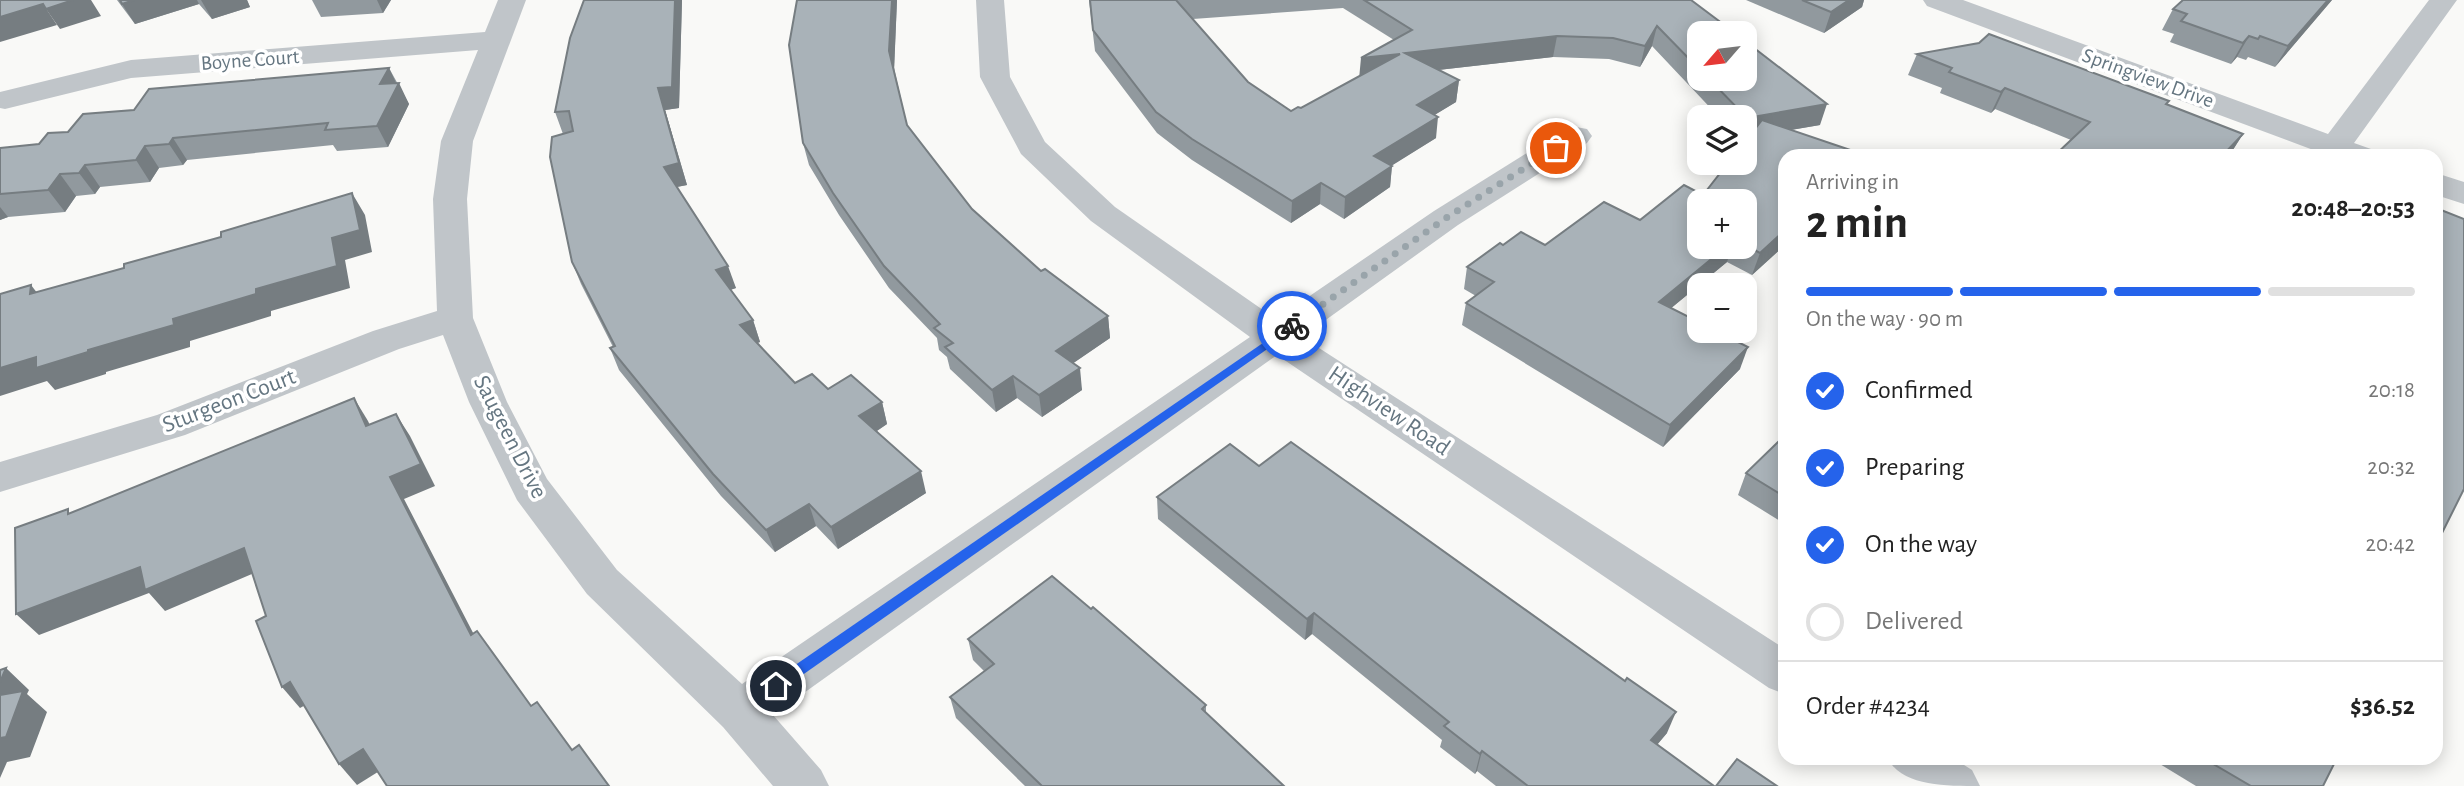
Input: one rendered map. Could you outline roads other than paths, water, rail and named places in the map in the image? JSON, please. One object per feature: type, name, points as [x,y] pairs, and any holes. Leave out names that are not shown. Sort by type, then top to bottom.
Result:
[{"type":"street","name":"Saugeen Drive","points":[[512,0],[457,141],[450,199],[455,318],[488,402],[531,489],[602,582],[740,712],[804,786]]},
{"type":"street","name":"Highview Road","points":[[990,0],[995,77],[1032,147],[1103,214],[1237,311],[1778,669]]},
{"type":"street","name":"Springview Drive","points":[[1937,0],[2330,149]]},
{"type":"street","points":[[2344,149],[2443,0]]},
{"type":"street","name":"Boyne Court","points":[[5,100],[131,69],[497,40]]},
{"type":"street","points":[[740,712],[1446,218],[1576,136]]},
{"type":"street","points":[[2443,186],[2464,194]]},
{"type":"street","name":"Sturgeon Court","points":[[0,477],[171,425],[386,340],[455,318]]},
{"type":"street","points":[[1922,765],[1955,786]]}]
